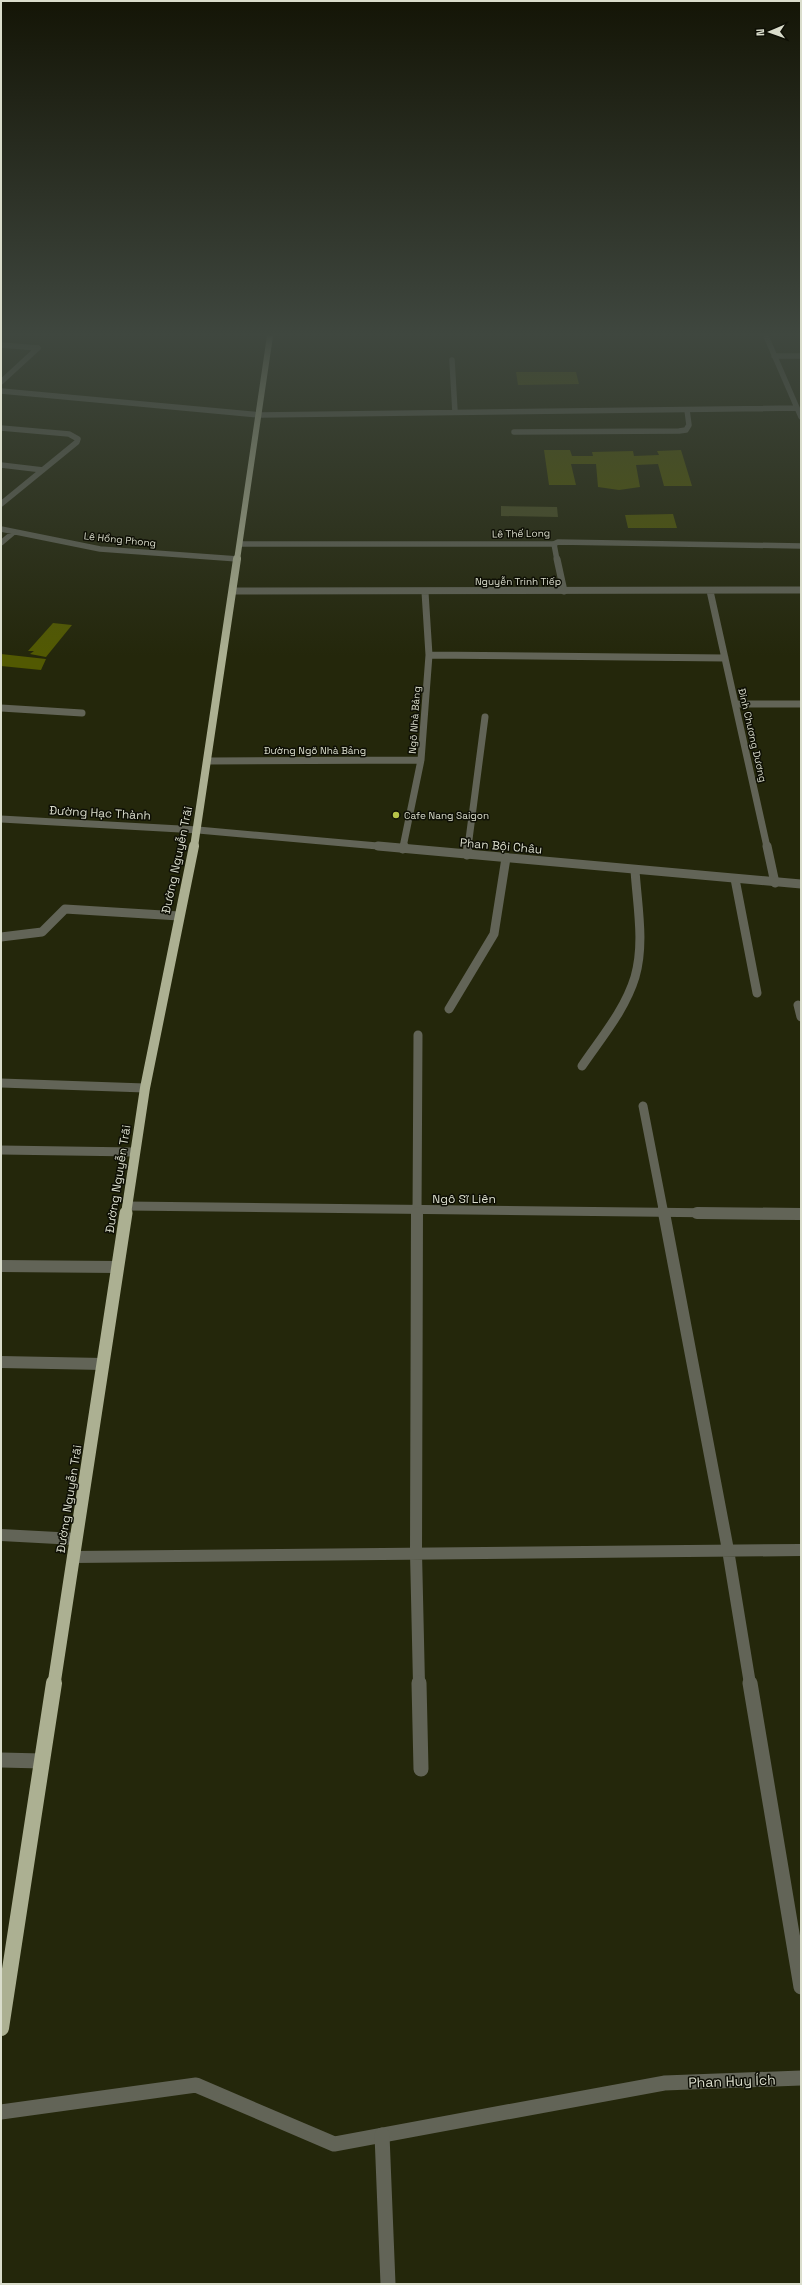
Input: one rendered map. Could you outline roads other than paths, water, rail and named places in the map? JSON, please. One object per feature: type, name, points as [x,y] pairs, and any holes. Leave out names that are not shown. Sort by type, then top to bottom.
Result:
[{"type":"highway","name":"Đường Nguyễn Trãi","points":[[1,2028],[145,1088],[179,916],[198,830],[256,443]]},
{"type":"street","points":[[1,504],[76,443]]},
{"type":"street","points":[[1,466],[43,470]]},
{"type":"street","name":"Lê Hồng Phong","points":[[1,529],[100,549],[238,559]]},
{"type":"street","points":[[1,543],[14,532]]},
{"type":"street","name":"Lê Thế Long","points":[[241,544],[554,544],[558,542],[801,546]]},
{"type":"street","points":[[554,544],[564,591]]},
{"type":"street","name":"Nguyễn Trinh Tiếp","points":[[234,591],[425,592],[801,590]]},
{"type":"street","name":"Đinh Chương Dương","points":[[710,591],[775,883]]},
{"type":"street","name":"Ngõ Nhà Bảng","points":[[403,849],[421,760],[429,654],[425,592]]},
{"type":"street","points":[[429,654],[725,658]]},
{"type":"street","points":[[736,704],[801,704]]},
{"type":"street","points":[[1,708],[82,713]]},
{"type":"street","points":[[467,855],[486,717]]},
{"type":"street","name":"Đường Ngõ Nhà Bảng","points":[[209,761],[421,760]]},
{"type":"street","name":"Đường Hạc Thành","points":[[1,820],[198,830]]},
{"type":"street","name":"Phan Bội Châu","points":[[198,830],[775,883],[801,884]]},
{"type":"street","points":[[449,1009],[494,934],[506,858]]},
{"type":"street","points":[[582,1066],[623,1004],[635,976],[638,953],[635,870]]},
{"type":"street","points":[[735,879],[757,993]]},
{"type":"street","points":[[1,937],[42,932],[65,909],[179,916]]},
{"type":"street","points":[[798,1005],[801,1018]]},
{"type":"street","points":[[418,1035],[416,1553],[421,1769]]},
{"type":"street","points":[[1,1083],[145,1088]]},
{"type":"street","points":[[643,1106],[728,1550],[801,1987]]},
{"type":"street","points":[[1,1150],[135,1152]]},
{"type":"street","name":"Ngô Sĩ Liên","points":[[127,1206],[417,1211],[801,1214]]},
{"type":"street","points":[[1,1266],[117,1267]]},
{"type":"street","points":[[1,1362],[103,1364]]},
{"type":"street","points":[[1,1536],[76,1539]]},
{"type":"street","points":[[73,1557],[801,1550]]},
{"type":"street","points":[[1,1760],[42,1761]]},
{"type":"street","name":"Phan Huy Ích","points":[[1,2112],[196,2085],[334,2144],[664,2083],[801,2078]]},
{"type":"street","points":[[382,2135],[388,2284]]},
{"type":"place","name":"Cafe Nang Saigon","points":[[396,815]]}]
